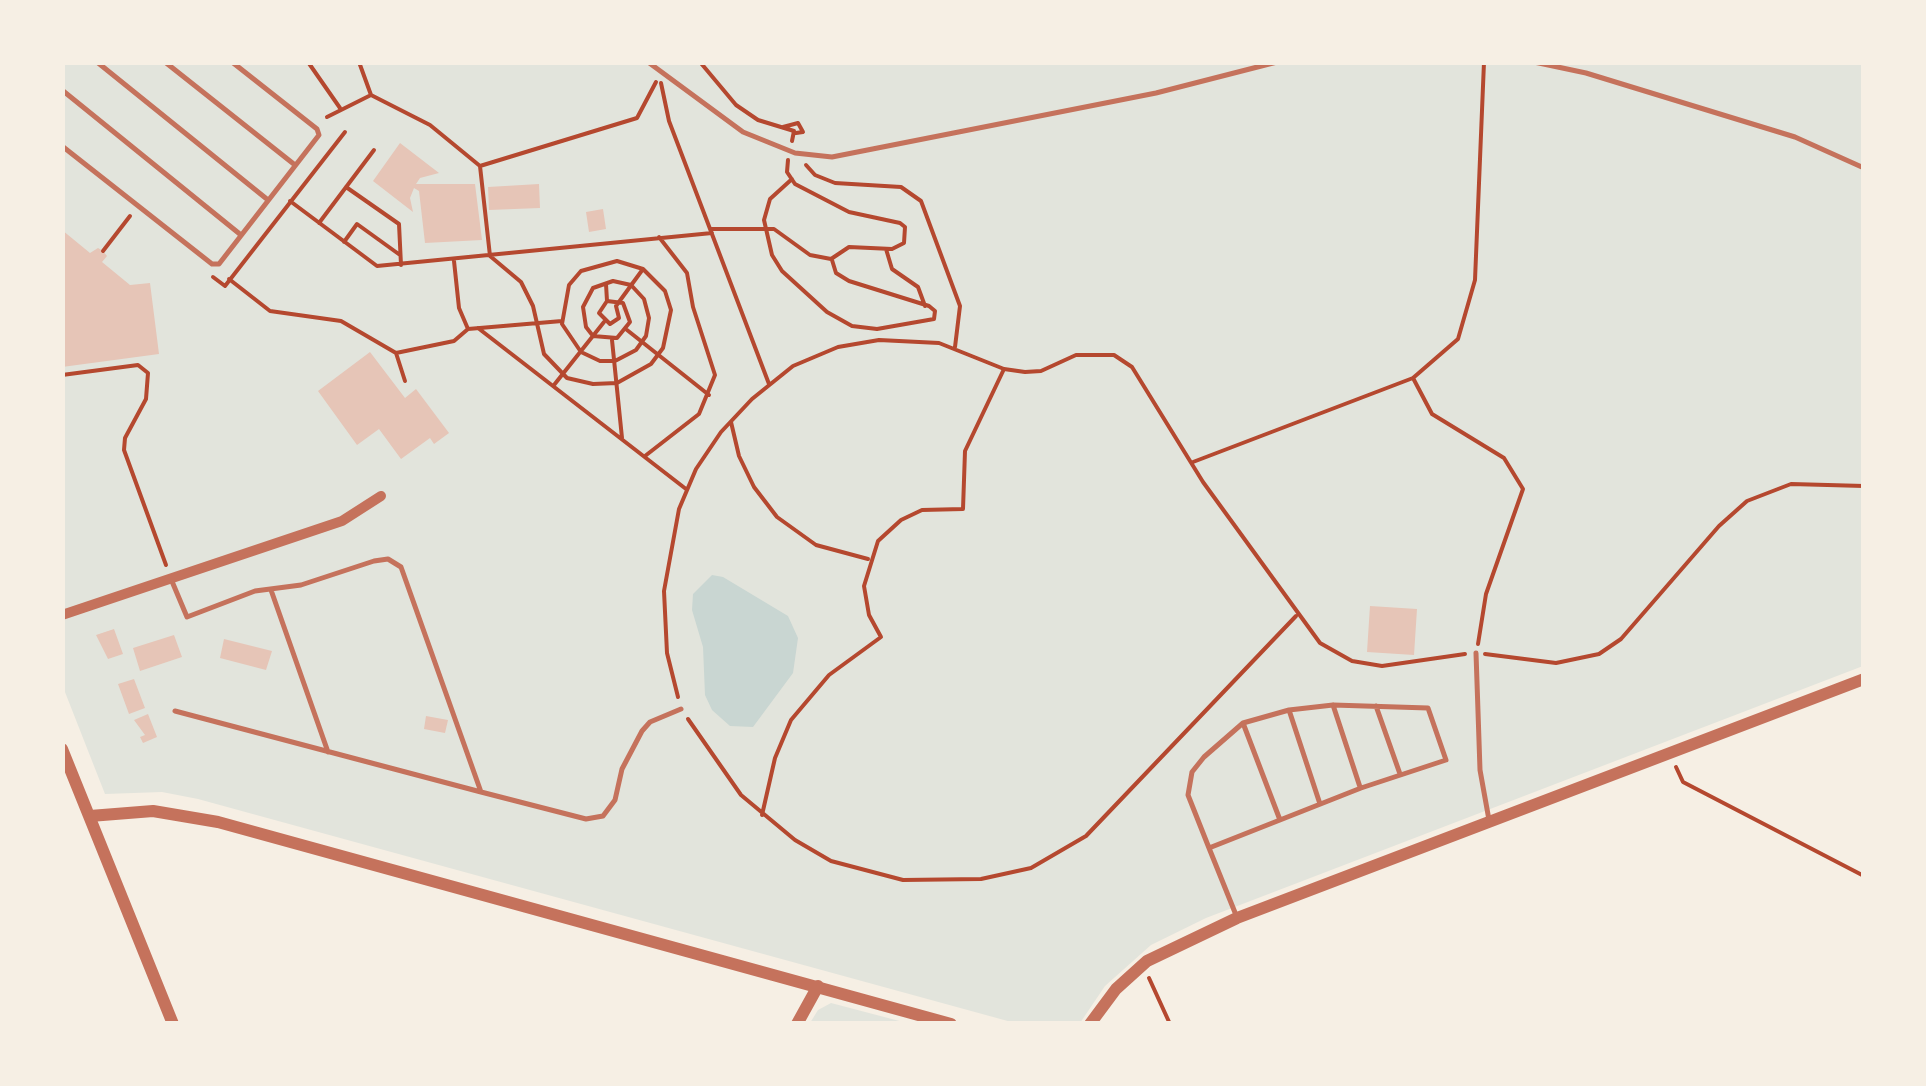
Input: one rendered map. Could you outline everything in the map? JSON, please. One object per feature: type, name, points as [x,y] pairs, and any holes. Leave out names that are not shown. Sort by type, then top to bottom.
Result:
[{"type":"street","points":[[62,615],[342,521],[380,496]]},
{"type":"street","points":[[1090,1024],[1116,989],[1143,965],[1238,918],[1864,678]]},
{"type":"street","points":[[62,748],[173,1024]]},
{"type":"street","points":[[90,816],[153,811],[218,822],[951,1024]]},
{"type":"street","points":[[796,1024],[818,986]]},
{"type":"lane","points":[[97,62],[268,200]]},
{"type":"lane","points":[[165,62],[295,165]]},
{"type":"lane","points":[[62,146],[212,264],[218,264],[319,135],[317,129],[232,62]]},
{"type":"lane","points":[[648,62],[728,124],[793,152],[832,157],[880,151],[1156,93],[1277,62]]},
{"type":"lane","points":[[1534,62],[1586,73],[1796,138],[1864,168]]},
{"type":"lane","points":[[62,90],[242,234]]},
{"type":"lane","points":[[171,578],[187,617],[256,592],[301,586],[374,561],[388,559],[401,566],[481,792]]},
{"type":"lane","points":[[271,590],[328,752]]},
{"type":"lane","points":[[1476,653],[1480,770],[1490,822]]},
{"type":"lane","points":[[1332,704],[1361,788]]},
{"type":"lane","points":[[1209,848],[1361,788],[1446,760],[1428,708],[1332,704],[1289,710],[1243,722],[1204,757],[1188,783],[1209,848],[1238,918]]},
{"type":"lane","points":[[1376,706],[1400,774]]},
{"type":"lane","points":[[175,712],[586,819],[603,816],[615,800],[622,769],[642,731],[650,722],[682,709]]},
{"type":"lane","points":[[1289,710],[1320,804]]},
{"type":"lane","points":[[1243,722],[1280,820]]},
{"type":"path","points":[[308,62],[340,108]]},
{"type":"path","points":[[359,62],[372,95],[430,124],[480,166],[490,256],[522,282],[544,354],[562,375],[593,384],[617,383],[644,370],[659,355],[670,330],[671,310],[665,291],[643,269],[617,261],[581,271],[569,285],[562,320],[566,335],[581,352],[600,361],[614,361],[643,342],[648,306],[631,286],[606,282],[586,296],[583,317],[593,336]]},
{"type":"path","points":[[700,62],[736,105],[758,120],[801,133],[802,126],[798,122],[783,127]]},
{"type":"path","points":[[1193,462],[1413,378],[1458,339],[1472,299],[1484,62]]},
{"type":"path","points":[[480,166],[637,118],[660,72]]},
{"type":"path","points":[[660,72],[669,121],[769,384]]},
{"type":"path","points":[[327,117],[372,95]]},
{"type":"path","points":[[290,202],[377,266],[764,227],[787,236],[810,255],[831,259],[849,247],[886,249],[904,242],[904,227],[900,223],[836,208],[792,179],[787,172],[794,131]]},
{"type":"path","points":[[345,132],[229,279],[270,311],[342,321],[396,353],[405,381]]},
{"type":"path","points":[[319,223],[374,150]]},
{"type":"path","points":[[793,152],[815,175],[835,183],[901,187],[922,201],[960,306],[955,347]]},
{"type":"path","points":[[792,179],[770,199],[764,227],[772,255],[782,271],[807,288],[827,312],[857,327],[878,329],[930,322],[935,310],[849,281],[836,274],[831,259]]},
{"type":"path","points":[[346,187],[399,224],[402,264]]},
{"type":"path","points":[[102,252],[130,216]]},
{"type":"path","points":[[344,242],[357,224],[401,256]]},
{"type":"path","points":[[645,456],[700,414],[715,375],[692,307],[688,273],[659,237]]},
{"type":"path","points":[[886,249],[892,269],[918,287],[924,306]]},
{"type":"path","points":[[454,260],[459,308],[468,329]]},
{"type":"path","points":[[554,386],[604,322],[616,321],[620,301],[643,269]]},
{"type":"path","points":[[583,317],[599,314],[607,301],[606,282]]},
{"type":"path","points":[[607,301],[620,301]]},
{"type":"path","points":[[593,336],[612,340],[626,330],[630,315],[620,301]]},
{"type":"path","points":[[599,314],[604,322]]},
{"type":"path","points":[[396,353],[454,341],[468,329],[562,320]]},
{"type":"path","points":[[857,327],[860,341]]},
{"type":"path","points":[[478,328],[686,489]]},
{"type":"path","points":[[626,330],[710,395]]},
{"type":"path","points":[[612,340],[622,438]]},
{"type":"path","points":[[1296,616],[1086,836],[1030,868],[982,879],[904,880],[831,861],[762,814],[722,773],[682,709],[667,653],[663,610],[667,567],[686,489],[706,452],[769,384],[793,366],[860,341],[923,340],[955,347],[1004,369],[1033,373],[1076,355],[1114,355],[1132,368],[1296,616],[1320,643],[1352,661],[1382,666],[1476,653],[1556,663],[1590,658],[1621,638],[1719,526],[1747,501],[1791,484],[1864,486]]},
{"type":"path","points":[[62,375],[138,365],[148,372],[146,399],[125,438],[124,450],[171,578]]},
{"type":"path","points":[[762,814],[775,758],[791,720],[829,674],[881,638],[865,598],[870,560],[884,535],[910,514],[941,508],[962,509],[965,451],[1004,369]]},
{"type":"path","points":[[1413,378],[1432,414],[1504,458],[1523,488],[1486,594],[1476,653]]},
{"type":"path","points":[[731,422],[739,456],[754,487],[777,517],[816,545],[870,560]]},
{"type":"path","points":[[1670,753],[1683,782],[1864,876]]},
{"type":"path","points":[[1143,965],[1170,1024]]},
{"type":"shaded area","points":[[63,63],[1863,63],[1863,666],[1206,918],[1151,945],[1105,986],[1080,1023],[1015,1023],[198,799],[162,792],[105,794],[63,687]]},
{"type":"shaded area","points":[[712,575],[723,577],[788,616],[798,638],[793,673],[753,727],[730,726],[712,710],[705,695],[703,647],[692,610],[693,594]]},
{"type":"shaded area","points":[[831,1003],[907,1023],[810,1023],[818,1010]]},
{"type":"building","points":[[400,143],[439,173],[420,178],[416,184],[475,184],[482,240],[425,243],[419,191],[414,188],[410,198],[413,212],[373,181]]},
{"type":"building","points":[[539,184],[540,208],[489,210],[488,187]]},
{"type":"building","points":[[603,209],[606,229],[589,232],[586,212]]},
{"type":"building","points":[[62,230],[90,253],[98,248],[103,251],[107,256],[102,262],[130,285],[150,283],[159,354],[62,367]]},
{"type":"building","points":[[370,352],[405,398],[416,389],[449,433],[434,444],[430,438],[401,459],[379,429],[357,445],[318,391]]},
{"type":"building","points":[[1370,606],[1417,609],[1414,655],[1367,652]]},
{"type":"building","points":[[114,629],[123,654],[108,659],[96,635]]},
{"type":"building","points":[[174,635],[182,657],[140,671],[133,648]]},
{"type":"building","points":[[224,639],[272,651],[266,670],[220,658]]},
{"type":"building","points":[[134,679],[145,708],[129,714],[118,684]]},
{"type":"building","points":[[148,714],[157,737],[143,743],[140,737],[145,735],[134,720]]},
{"type":"building","points":[[426,716],[448,720],[445,733],[424,729]]}]
